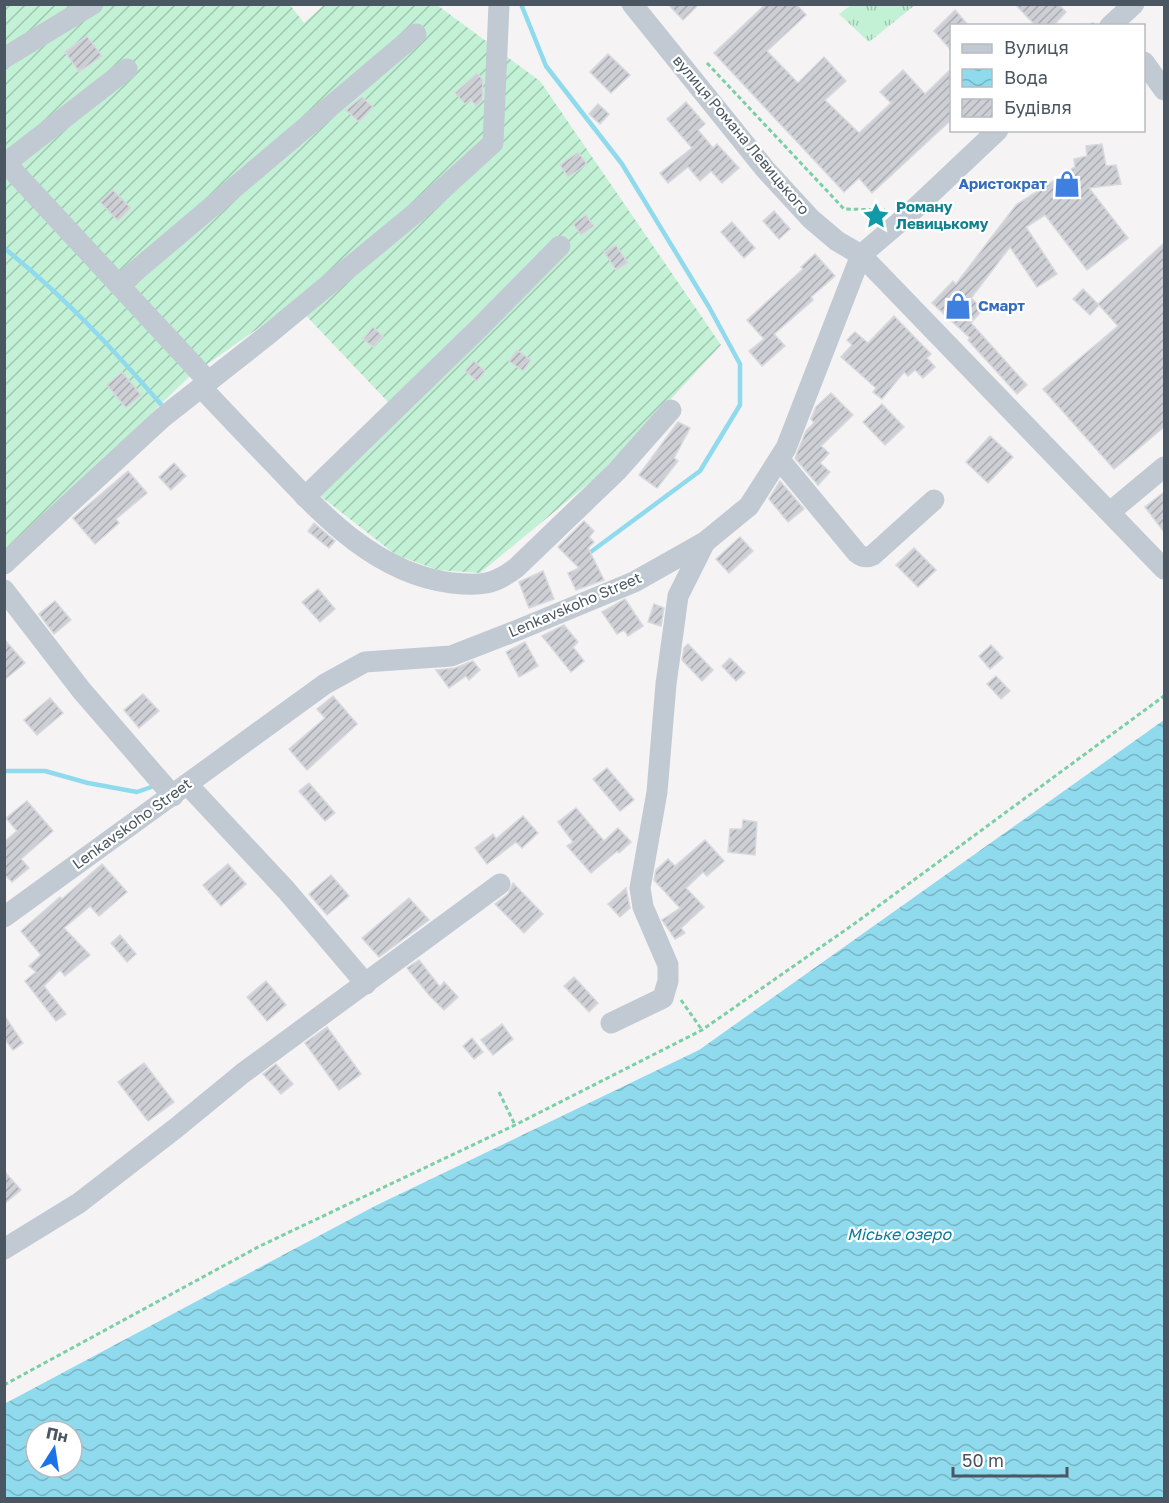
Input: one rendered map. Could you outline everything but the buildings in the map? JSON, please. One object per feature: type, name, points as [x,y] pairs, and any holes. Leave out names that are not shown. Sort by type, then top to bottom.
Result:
[{"type":"street","points":[[4,58],[93,4]]},
{"type":"street","points":[[4,564],[162,418],[270,333],[425,205],[493,143],[499,4]]},
{"type":"street","name":"вулиця Романа Левицького","points":[[632,4],[765,169],[811,219],[837,241],[861,255],[1164,569]]},
{"type":"street","points":[[1114,24],[1134,4]]},
{"type":"street","points":[[119,285],[416,34]]},
{"type":"street","points":[[1145,65],[1164,90]]},
{"type":"street","points":[[127,69],[5,162],[119,285],[305,497],[322,515],[375,555],[403,569],[444,582],[489,584],[506,576],[617,471],[671,410]]},
{"type":"street","name":"Lenkavskoho Street","points":[[4,917],[325,684],[365,662],[451,656],[634,582],[705,542],[749,507],[786,448],[861,255],[996,132]]},
{"type":"street","points":[[305,497],[560,246]]},
{"type":"street","points":[[779,459],[862,557],[873,555],[934,500]]},
{"type":"street","points":[[1110,512],[1164,467]]},
{"type":"street","points":[[611,1023],[663,998],[668,981],[668,965],[643,907],[640,888],[657,792],[666,684],[678,596],[705,542]]},
{"type":"street","points":[[4,590],[82,691],[180,790],[286,890],[366,984]]},
{"type":"street","points":[[4,1249],[79,1203],[243,1073],[500,884]]},
{"type":"path","points":[[707,63],[844,209],[886,210]]},
{"type":"path","points":[[4,1384],[260,1246],[515,1125],[702,1030],[854,924],[1164,696]]},
{"type":"path","points":[[668,981],[702,1030]]},
{"type":"path","points":[[499,1092],[515,1125]]},
{"type":"green space","points":[[915,4],[869,42],[839,14],[851,5]]},
{"type":"green space","points":[[5,5],[290,5],[304,23],[324,5],[437,5],[540,81],[721,345],[605,470],[480,573],[438,570],[396,555],[314,491],[389,403],[294,303],[189,377],[5,554]]},
{"type":"water","name":"Міське озеро","points":[[1164,720],[1164,1498],[5,1498],[6,1403],[375,1206],[699,1050]]},
{"type":"waterway","points":[[521,4],[546,66],[622,164],[709,307],[740,364],[740,405],[700,471],[592,551]]},
{"type":"waterway","points":[[4,248],[88,325],[165,409]]},
{"type":"waterway","points":[[4,771],[45,771],[88,783],[137,792],[157,785]]},
{"type":"place","name":"Аристократ","points":[[1067,184]]},
{"type":"place","name":"Роману Левицькому","points":[[876,216]]},
{"type":"place","name":"Смарт","points":[[958,306]]}]
